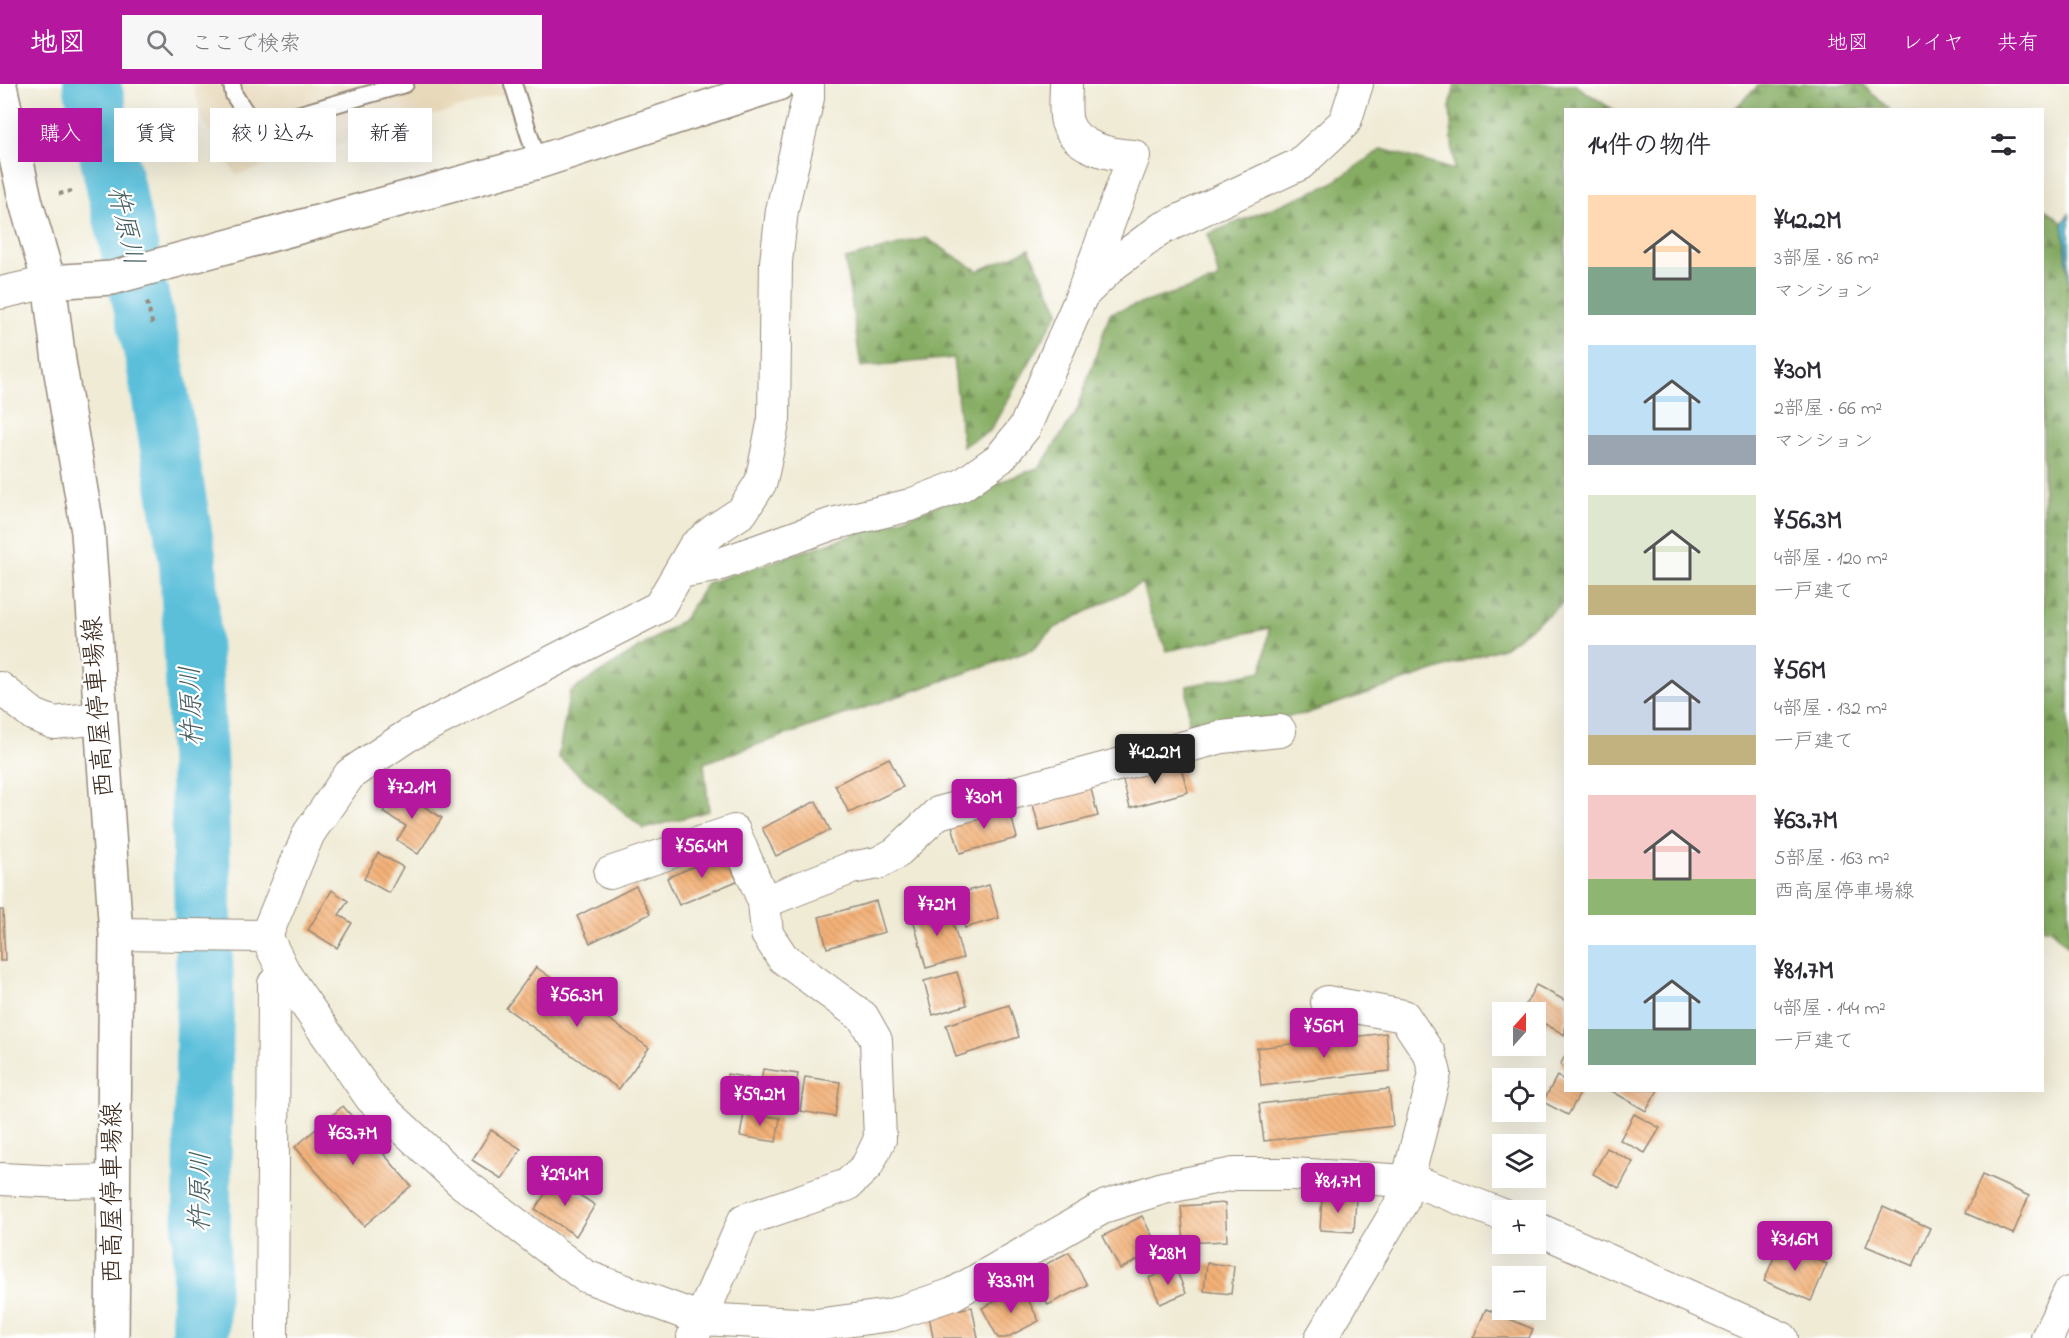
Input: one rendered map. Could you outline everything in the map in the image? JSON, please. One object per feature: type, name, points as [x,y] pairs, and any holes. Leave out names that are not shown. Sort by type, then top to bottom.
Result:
[{"type":"main road","points":[[49,282],[112,278],[186,258],[538,162],[778,84]]},
{"type":"main road","name":"西高屋停車場線","points":[[0,86],[26,203],[49,282],[59,361],[88,532],[116,934],[112,1338]]},
{"type":"street","points":[[252,936],[309,833],[350,774],[407,736],[659,607],[694,547],[742,512],[761,482],[774,419],[776,262],[782,210],[808,98],[808,84]]},
{"type":"street","points":[[680,572],[715,566],[832,524],[910,505],[962,485],[1000,458],[1025,427],[1082,295],[1134,156],[1112,155],[1078,140],[1067,122],[1066,84]]},
{"type":"street","points":[[1082,295],[1114,264],[1161,230],[1300,164],[1345,122],[1357,84]]},
{"type":"street","points":[[0,293],[49,282]]},
{"type":"street","points":[[0,688],[34,715],[54,723],[100,718]]},
{"type":"street","points":[[764,902],[850,868],[878,863],[896,853],[938,813],[1222,737],[1280,732]]},
{"type":"street","points":[[610,873],[734,831],[764,902],[767,934],[783,958],[863,1017],[876,1040],[880,1139],[867,1166],[847,1185],[744,1220],[696,1328]]},
{"type":"street","points":[[116,934],[252,936],[286,976],[371,1098],[461,1182],[585,1276],[696,1328],[816,1325],[891,1315],[953,1294],[1106,1206],[1163,1188],[1234,1174],[1292,1174],[1408,1181],[1425,1185],[1492,1211]]},
{"type":"street","points":[[272,1338],[274,984],[286,976]]},
{"type":"street","points":[[1321,1338],[1402,1202],[1436,1073],[1430,1055],[1404,1016],[1327,1002]]},
{"type":"street","points":[[0,1179],[114,1182]]},
{"type":"street","points":[[1546,1232],[1782,1338]]},
{"type":"street","points":[[2047,1338],[2069,1293]]},
{"type":"lane","points":[[232,84],[234,95],[255,127],[405,84]]},
{"type":"lane","points":[[513,84],[538,162]]},
{"type":"shaded area","points":[[193,84],[539,84],[432,116],[432,108],[348,108],[348,141],[336,145],[336,108],[210,108],[210,132],[201,117]]},
{"type":"shaded area","points":[[228,162],[279,162],[236,175]]},
{"type":"green space","points":[[1455,84],[1574,84],[1610,108],[1564,108],[1564,603],[1505,647],[1305,714],[1189,730],[1187,686],[1262,671],[1269,628],[1167,651],[1150,613],[1142,583],[1053,629],[1032,650],[704,763],[709,811],[644,829],[558,757],[570,692],[683,620],[707,583],[890,523],[1040,467],[1077,411],[1110,313],[1219,279],[1208,234],[1329,185],[1382,149],[1454,170],[1450,107]]},
{"type":"green space","points":[[1862,84],[1888,108],[1735,108],[1758,86]]},
{"type":"green space","points":[[2044,207],[2063,223],[2069,281],[2069,947],[2050,929],[2044,928]]},
{"type":"green space","points":[[926,238],[978,271],[1029,249],[1059,311],[990,431],[963,446],[953,358],[861,367],[845,259]]},
{"type":"water","points":[[2069,214],[2069,281],[2063,223]]},
{"type":"building","points":[[889,758],[903,787],[849,813],[835,785]]},
{"type":"building","points":[[1179,761],[1188,792],[1130,808],[1122,777]]},
{"type":"building","points":[[1090,785],[1098,816],[1040,831],[1032,801]]},
{"type":"building","points":[[398,789],[442,818],[418,854],[397,840],[406,826],[383,812]]},
{"type":"building","points":[[816,801],[830,830],[776,856],[762,828]]},
{"type":"building","points":[[1009,807],[1017,838],[960,853],[951,822]]},
{"type":"building","points":[[378,853],[403,867],[389,893],[364,879]]},
{"type":"building","points":[[725,853],[737,881],[679,905],[667,878]]},
{"type":"building","points":[[989,885],[999,918],[965,928],[955,894]]},
{"type":"building","points":[[636,886],[650,914],[590,943],[577,916]]},
{"type":"building","points":[[332,890],[348,901],[339,915],[352,923],[337,948],[308,930]]},
{"type":"building","points":[[876,901],[885,932],[827,948],[819,917]]},
{"type":"building","points":[[948,905],[963,958],[926,968],[912,915]]},
{"type":"building","points":[[0,910],[3,910],[5,961],[0,961]]},
{"type":"building","points":[[536,967],[649,1048],[619,1089],[506,1008]]},
{"type":"building","points":[[957,972],[967,1005],[933,1015],[924,981]]},
{"type":"building","points":[[1536,985],[1564,1000],[1564,1034],[1546,1025],[1546,1002],[1527,1002]]},
{"type":"building","points":[[1009,1005],[1019,1037],[956,1057],[946,1025]]},
{"type":"building","points":[[1386,1033],[1390,1071],[1261,1086],[1257,1048]]},
{"type":"building","points":[[763,1069],[798,1074],[792,1109],[757,1104]]},
{"type":"building","points":[[727,1074],[755,1079],[750,1109],[722,1104]]},
{"type":"building","points":[[1557,1076],[1564,1080],[1564,1092],[1581,1092],[1568,1115],[1546,1104],[1546,1096]]},
{"type":"building","points":[[805,1077],[840,1082],[835,1117],[800,1111]]},
{"type":"building","points":[[1389,1089],[1393,1126],[1264,1141],[1259,1104]]},
{"type":"building","points":[[1613,1092],[1657,1092],[1646,1111]]},
{"type":"building","points":[[343,1106],[411,1186],[364,1226],[295,1147]]},
{"type":"building","points":[[744,1113],[780,1118],[776,1142],[740,1136]]},
{"type":"building","points":[[1634,1114],[1660,1128],[1645,1153],[1620,1140]]},
{"type":"building","points":[[491,1130],[521,1149],[502,1179],[472,1160]]},
{"type":"building","points":[[1607,1148],[1633,1162],[1619,1188],[1593,1174]]},
{"type":"building","points":[[1982,1175],[2029,1196],[2013,1234],[1965,1213]]},
{"type":"building","points":[[555,1179],[595,1205],[576,1236],[535,1209]]},
{"type":"building","points":[[1322,1196],[1356,1198],[1354,1232],[1320,1230]]},
{"type":"building","points":[[1225,1203],[1227,1241],[1184,1243],[1181,1206]]},
{"type":"building","points":[[1883,1207],[1930,1228],[1913,1266],[1866,1246]]},
{"type":"building","points":[[1142,1216],[1159,1249],[1120,1269],[1103,1236]]},
{"type":"building","points":[[1780,1243],[1827,1264],[1811,1301],[1764,1281]]},
{"type":"building","points":[[1069,1252],[1087,1285],[1048,1305],[1031,1272]]},
{"type":"building","points":[[1207,1263],[1234,1266],[1231,1294],[1204,1291]]},
{"type":"building","points":[[1175,1267],[1186,1293],[1160,1304],[1149,1278]]},
{"type":"building","points":[[1022,1288],[1039,1321],[1006,1338],[998,1338],[982,1308]]},
{"type":"building","points":[[972,1307],[978,1338],[933,1338],[929,1315]]},
{"type":"building","points":[[1486,1309],[1492,1312],[1492,1320],[1512,1320],[1533,1329],[1529,1338],[1473,1338]]},
{"type":"waterway","name":"杵原川","points":[[92,84],[154,358],[188,562],[199,775],[205,993],[200,1338]]}]
